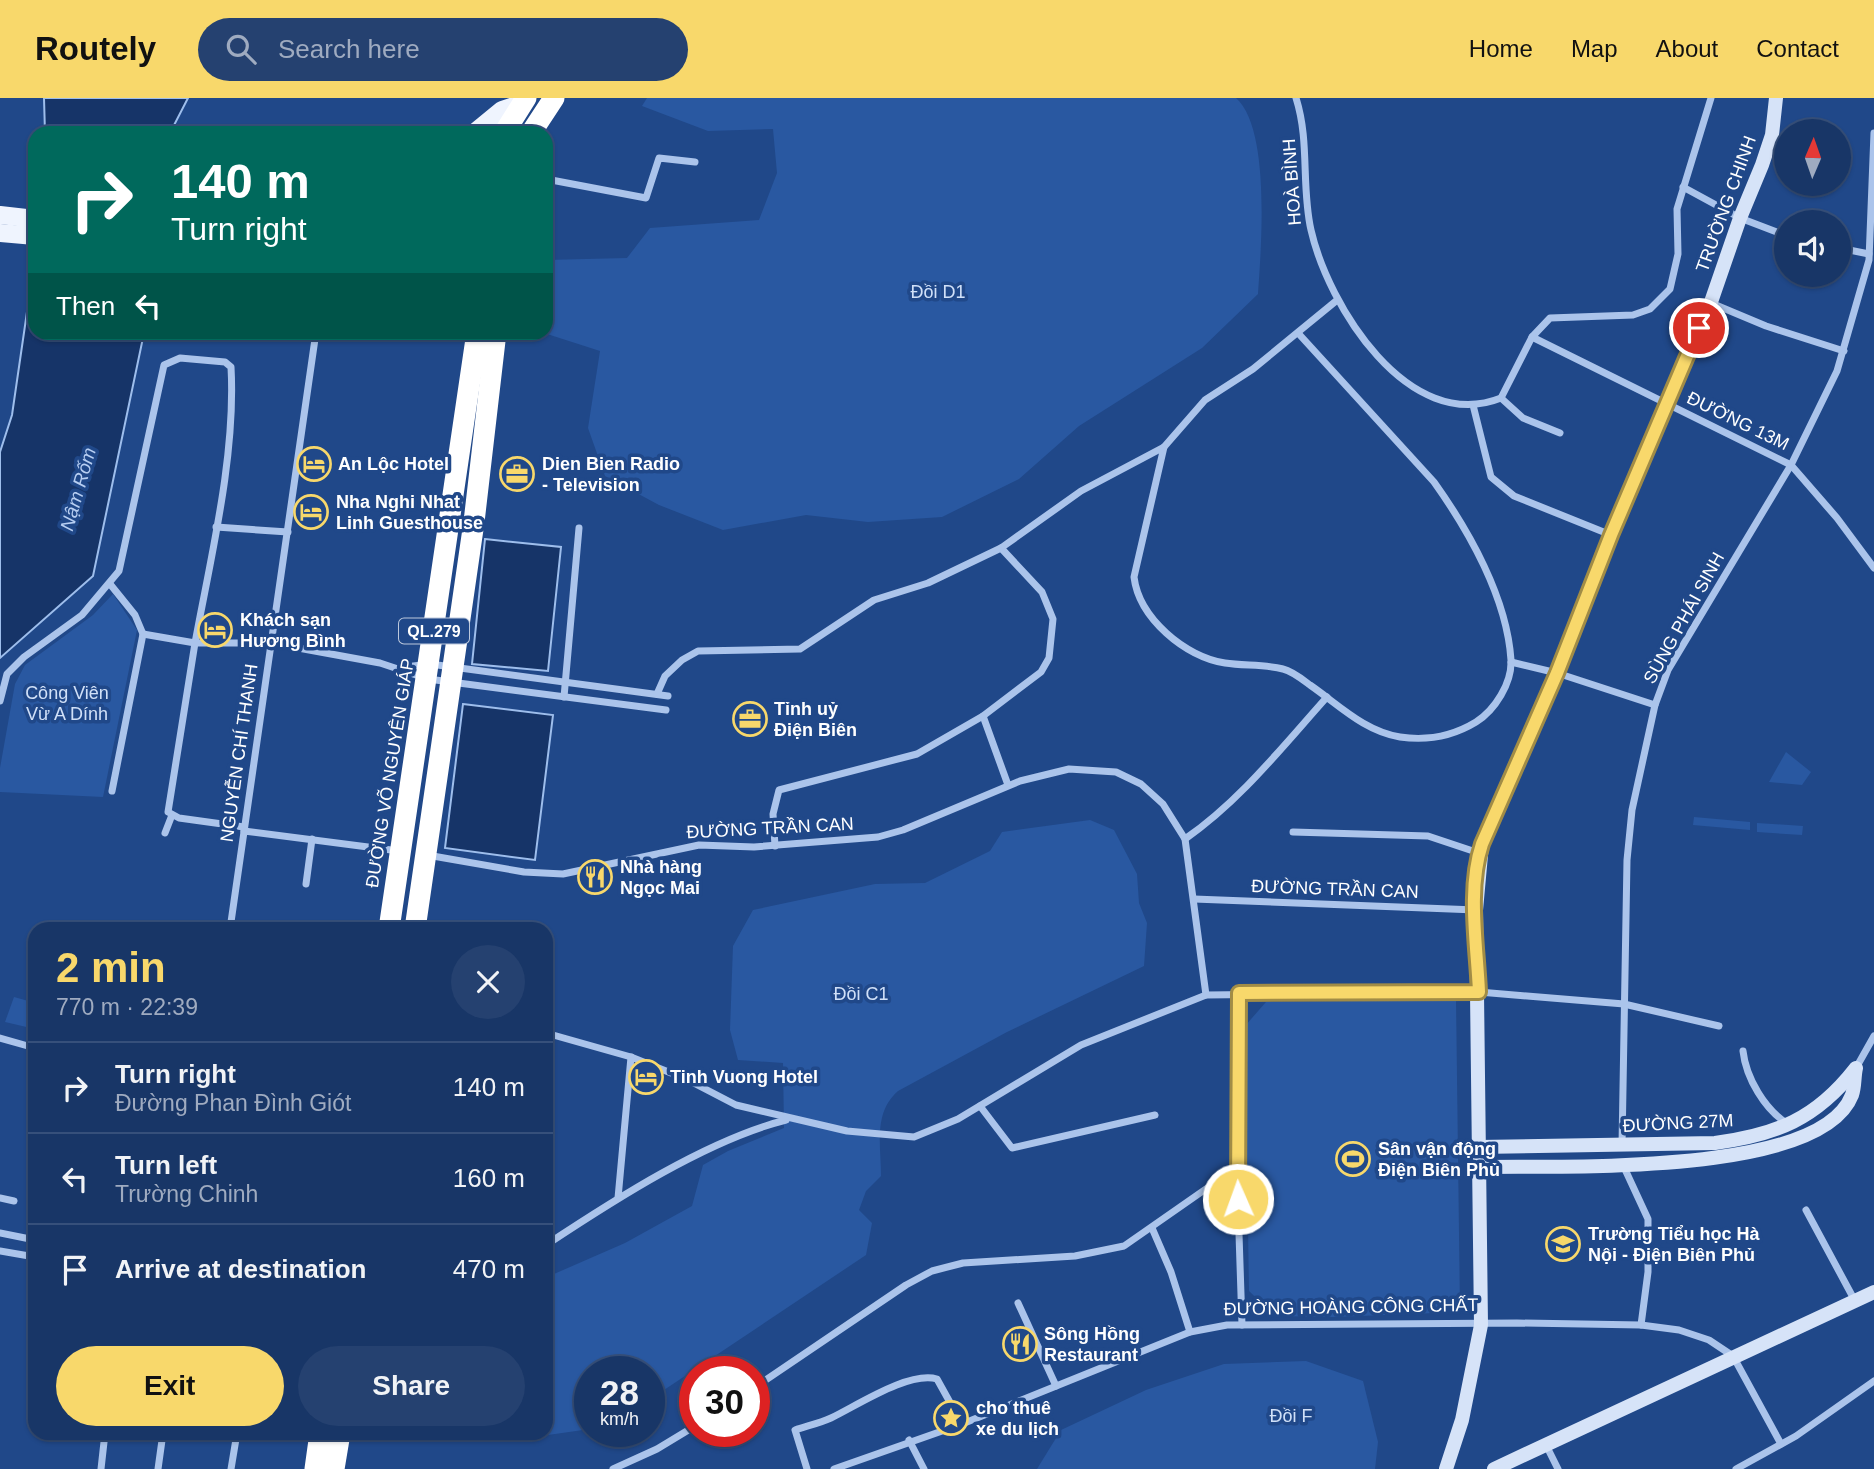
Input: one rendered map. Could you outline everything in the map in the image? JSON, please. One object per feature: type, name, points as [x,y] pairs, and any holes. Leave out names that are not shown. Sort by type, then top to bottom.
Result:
[{"type":"highway","points":[[511,126],[535,101]]},
{"type":"highway","points":[[532,126],[535,101]]},
{"type":"highway","name":"ĐƯỜNG VÕ NGUYÊN GIÁP","points":[[390,922],[476,340]]},
{"type":"highway","name":"QL.279","points":[[416,922],[452,675],[495,340]]},
{"type":"highway","points":[[401,852],[426,855]]},
{"type":"highway","points":[[315,1469],[319,1440]]},
{"type":"highway","points":[[334,1469],[339,1440]]},
{"type":"main road","points":[[483,126],[502,110],[535,101]]},
{"type":"main road","points":[[0,215],[28,226]]},
{"type":"main road","points":[[0,233],[28,227]]},
{"type":"street","name":"HOÀ BÌNH","points":[[1296,98],[1304,132],[1310,228],[1317,254],[1336,301],[1359,334],[1399,377],[1438,399],[1474,405],[1501,398]]},
{"type":"street","points":[[1560,433],[1523,418],[1501,398],[1532,337],[1550,318],[1633,315],[1650,309],[1662,299],[1675,274],[1678,254],[1677,209],[1711,98]]},
{"type":"street","name":"TRƯỜNG CHINH","points":[[1446,1469],[1462,1420],[1481,1325],[1476,910],[1479,853],[1557,673],[1665,403],[1711,302],[1769,145],[1776,98]]},
{"type":"street","name":"SÙNG PHÁI SINH","points":[[1622,1145],[1627,860],[1632,810],[1655,705],[1668,670],[1791,465],[1822,408],[1844,351],[1871,258],[1874,133]]},
{"type":"street","points":[[553,180],[646,198],[659,158],[695,162]]},
{"type":"street","points":[[1683,187],[1740,218],[1774,231]]},
{"type":"street","points":[[1851,252],[1871,258]]},
{"type":"street","points":[[657,694],[665,676],[682,660],[698,651],[800,649],[874,600],[928,583],[1001,548],[1081,491],[1164,447],[1205,400],[1253,369],[1336,301]]},
{"type":"street","points":[[1711,302],[1766,326],[1844,351]]},
{"type":"street","points":[[1164,447],[1134,577],[1136,590],[1153,620],[1196,653],[1222,663],[1284,669],[1374,730],[1402,737],[1436,738],[1467,728],[1486,715],[1499,700],[1511,662],[1493,588],[1450,504],[1434,482],[1298,334]]},
{"type":"street","name":"ĐƯỜNG 13M","points":[[1532,337],[1791,465],[1838,518],[1874,568]]},
{"type":"street","name":"NGUYỄN CHÍ THANH","points":[[231,922],[315,340]]},
{"type":"street","points":[[0,701],[7,674],[24,657],[82,615],[119,571],[164,365],[174,359],[220,361],[231,367],[225,471],[168,811],[172,815],[244,829],[401,852]]},
{"type":"street","points":[[1474,405],[1491,477],[1514,496],[1611,535]]},
{"type":"street","points":[[216,527],[288,532]]},
{"type":"street","points":[[564,697],[579,528]]},
{"type":"street","points":[[775,846],[773,814],[779,790],[861,771],[916,754],[983,716],[1041,672],[1049,658],[1053,619],[1042,592],[1001,548]]},
{"type":"street","points":[[110,584],[135,615],[143,634],[112,791]]},
{"type":"street","points":[[143,634],[195,643],[271,643],[429,672],[668,696]]},
{"type":"street","points":[[1511,662],[1557,673],[1655,705]]},
{"type":"street","points":[[401,668],[564,697],[666,710]]},
{"type":"street","points":[[1185,839],[1258,774],[1327,697]]},
{"type":"street","points":[[983,716],[1008,785]]},
{"type":"street","name":"ĐƯỜNG TRẦN CAN","points":[[426,855],[524,872],[563,874],[699,845],[775,846],[878,837],[903,830],[1008,785],[1069,769],[1116,772],[1141,784],[1163,804],[1185,839],[1206,995]]},
{"type":"street","points":[[165,833],[172,815]]},
{"type":"street","points":[[1293,832],[1428,836],[1479,853]]},
{"type":"street","points":[[306,884],[312,839]]},
{"type":"street","name":"ĐƯỜNG TRẦN CAN","points":[[1194,899],[1476,910]]},
{"type":"street","points":[[553,1034],[631,1057],[686,1079],[736,1105],[847,1131],[914,1136],[958,1119],[1081,1045],[1206,995],[1479,992],[1624,1004],[1719,1026]]},
{"type":"street","points":[[1239,993],[1237,1173],[1242,1325]]},
{"type":"street","points":[[1856,1068],[1874,1037]]},
{"type":"street","points":[[0,1038],[28,1046]]},
{"type":"street","points":[[1743,1051],[1747,1077],[1776,1116],[1788,1124]]},
{"type":"street","points":[[618,1198],[631,1057]]},
{"type":"street","name":"ĐƯỜNG 27M","points":[[1479,1147],[1741,1140],[1788,1124],[1823,1105],[1856,1068]]},
{"type":"street","name":"ĐƯỜNG 27M","points":[[1480,1167],[1623,1164],[1729,1158],[1781,1146],[1807,1134],[1841,1110],[1852,1095],[1856,1068]]},
{"type":"street","points":[[980,1106],[1012,1148],[1155,1115]]},
{"type":"street","points":[[553,1240],[618,1198],[750,1129],[788,1119]]},
{"type":"street","points":[[1622,1145],[1623,1164],[1648,1219],[1648,1272],[1641,1325]]},
{"type":"street","points":[[1563,1146],[1564,1165]]},
{"type":"street","points":[[770,1377],[906,1285],[932,1271],[962,1263],[1104,1252],[1124,1246],[1223,1177],[1237,1173]]},
{"type":"street","points":[[0,1198],[14,1201]]},
{"type":"street","points":[[1806,1210],[1855,1301]]},
{"type":"street","points":[[1152,1228],[1171,1272],[1191,1332]]},
{"type":"street","points":[[0,1233],[28,1239]]},
{"type":"street","points":[[0,1251],[28,1256]]},
{"type":"street","points":[[1494,1469],[1874,1292]]},
{"type":"street","points":[[1018,1303],[1056,1386]]},
{"type":"street","name":"ĐƯỜNG HOÀNG CÔNG CHẤT","points":[[834,1469],[909,1440],[962,1424],[1191,1332],[1242,1325],[1641,1325],[1679,1329],[1709,1340],[1733,1356]]},
{"type":"street","points":[[1733,1356],[1781,1444]]},
{"type":"street","points":[[807,1469],[795,1430],[828,1419],[907,1381],[928,1376],[937,1379],[962,1424]]},
{"type":"street","points":[[1736,1469],[1781,1444],[1874,1381]]},
{"type":"street","points":[[613,1469],[679,1436]]},
{"type":"street","points":[[102,1469],[104,1440]]},
{"type":"street","points":[[158,1469],[162,1440]]},
{"type":"street","points":[[231,1469],[236,1440]]},
{"type":"street","points":[[909,1440],[924,1469]]},
{"type":"street","points":[[1546,1445],[1558,1469]]},
{"type":"green space","name":"Đồi D1","points":[[647,98],[1236,98],[1247,113],[1255,135],[1259,162],[1262,220],[1258,294],[1202,348],[1079,426],[1019,479],[942,517],[868,522],[806,515],[723,530],[659,505],[605,476],[588,428],[600,351],[553,336],[553,260],[627,258],[650,228],[759,220],[777,173],[773,129],[708,131],[642,106]]},
{"type":"green space","name":"Công Viên Vừ A Dính","points":[[113,594],[137,630],[103,797],[0,792],[0,768],[15,684],[25,665],[93,615]]},
{"type":"green space","points":[[1786,752],[1811,772],[1802,785],[1769,782]]},
{"type":"green space","points":[[1694,817],[1750,822],[1750,830],[1693,825]]},
{"type":"green space","name":"Đồi C1","points":[[1090,820],[1114,830],[1137,874],[1139,903],[1147,923],[1144,966],[1007,1032],[898,1091],[890,1100],[882,1119],[881,1176],[866,1191],[859,1210],[872,1223],[866,1255],[715,1356],[679,1356],[679,1380],[665,1389],[665,1356],[574,1356],[574,1431],[553,1434],[553,1275],[625,1243],[692,1206],[703,1165],[728,1151],[784,1128],[783,1063],[738,1060],[730,1030],[733,946],[753,910],[875,884],[925,883],[990,851],[1002,832]]},
{"type":"green space","points":[[1757,823],[1803,826],[1802,835],[1757,832]]},
{"type":"green space","points":[[14,997],[28,1001],[28,1027],[5,1022]]},
{"type":"green space","name":"Sân vận động Điện Biên Phủ","points":[[1456,1000],[1460,1312],[1334,1317],[1275,1316],[1249,1291],[1245,1026],[1266,1002]]},
{"type":"green space","name":"Đồi F","points":[[1306,1361],[1363,1381],[1378,1442],[1375,1469],[1037,1469],[1061,1430],[1146,1390],[1224,1364]]},
{"type":"water","points":[[44,98],[188,98],[174,126],[45,126]]},
{"type":"water","name":"Nậm Rốm","points":[[28,305],[28,340],[143,340],[93,576],[0,658],[0,452],[12,415]]},
{"type":"water","points":[[485,539],[561,547],[548,671],[472,664]]},
{"type":"water","points":[[463,704],[553,715],[535,860],[445,848]]},
{"type":"place","name":"An Lộc Hotel","points":[[314,464]]},
{"type":"place","name":"Dien Bien Radio - Television","points":[[517,474]]},
{"type":"place","name":"Nha Nghi Nhat Linh Guesthouse","points":[[311,512]]},
{"type":"place","name":"Khách sạn Hương Bình","points":[[215,630]]},
{"type":"place","name":"Tỉnh uỷ Điện Biên","points":[[750,719]]},
{"type":"place","name":"Nhà hàng Ngọc Mai","points":[[595,877]]},
{"type":"place","name":"Tinh Vuong Hotel","points":[[646,1077]]},
{"type":"place","name":"Sân vận động Điện Biên Phủ","points":[[1353,1159]]},
{"type":"place","name":"Trường Tiểu học Hà Nội - Điện Biên Phủ","points":[[1563,1244]]},
{"type":"place","name":"Sông Hồng Restaurant","points":[[1020,1344]]},
{"type":"place","name":"cho thuê xe du lịch","points":[[951,1418]]},
{"type":"route","points":[[1238,1199],[1239,993],[1479,992],[1476,910],[1479,853],[1557,673],[1665,403],[1699,328]]}]
